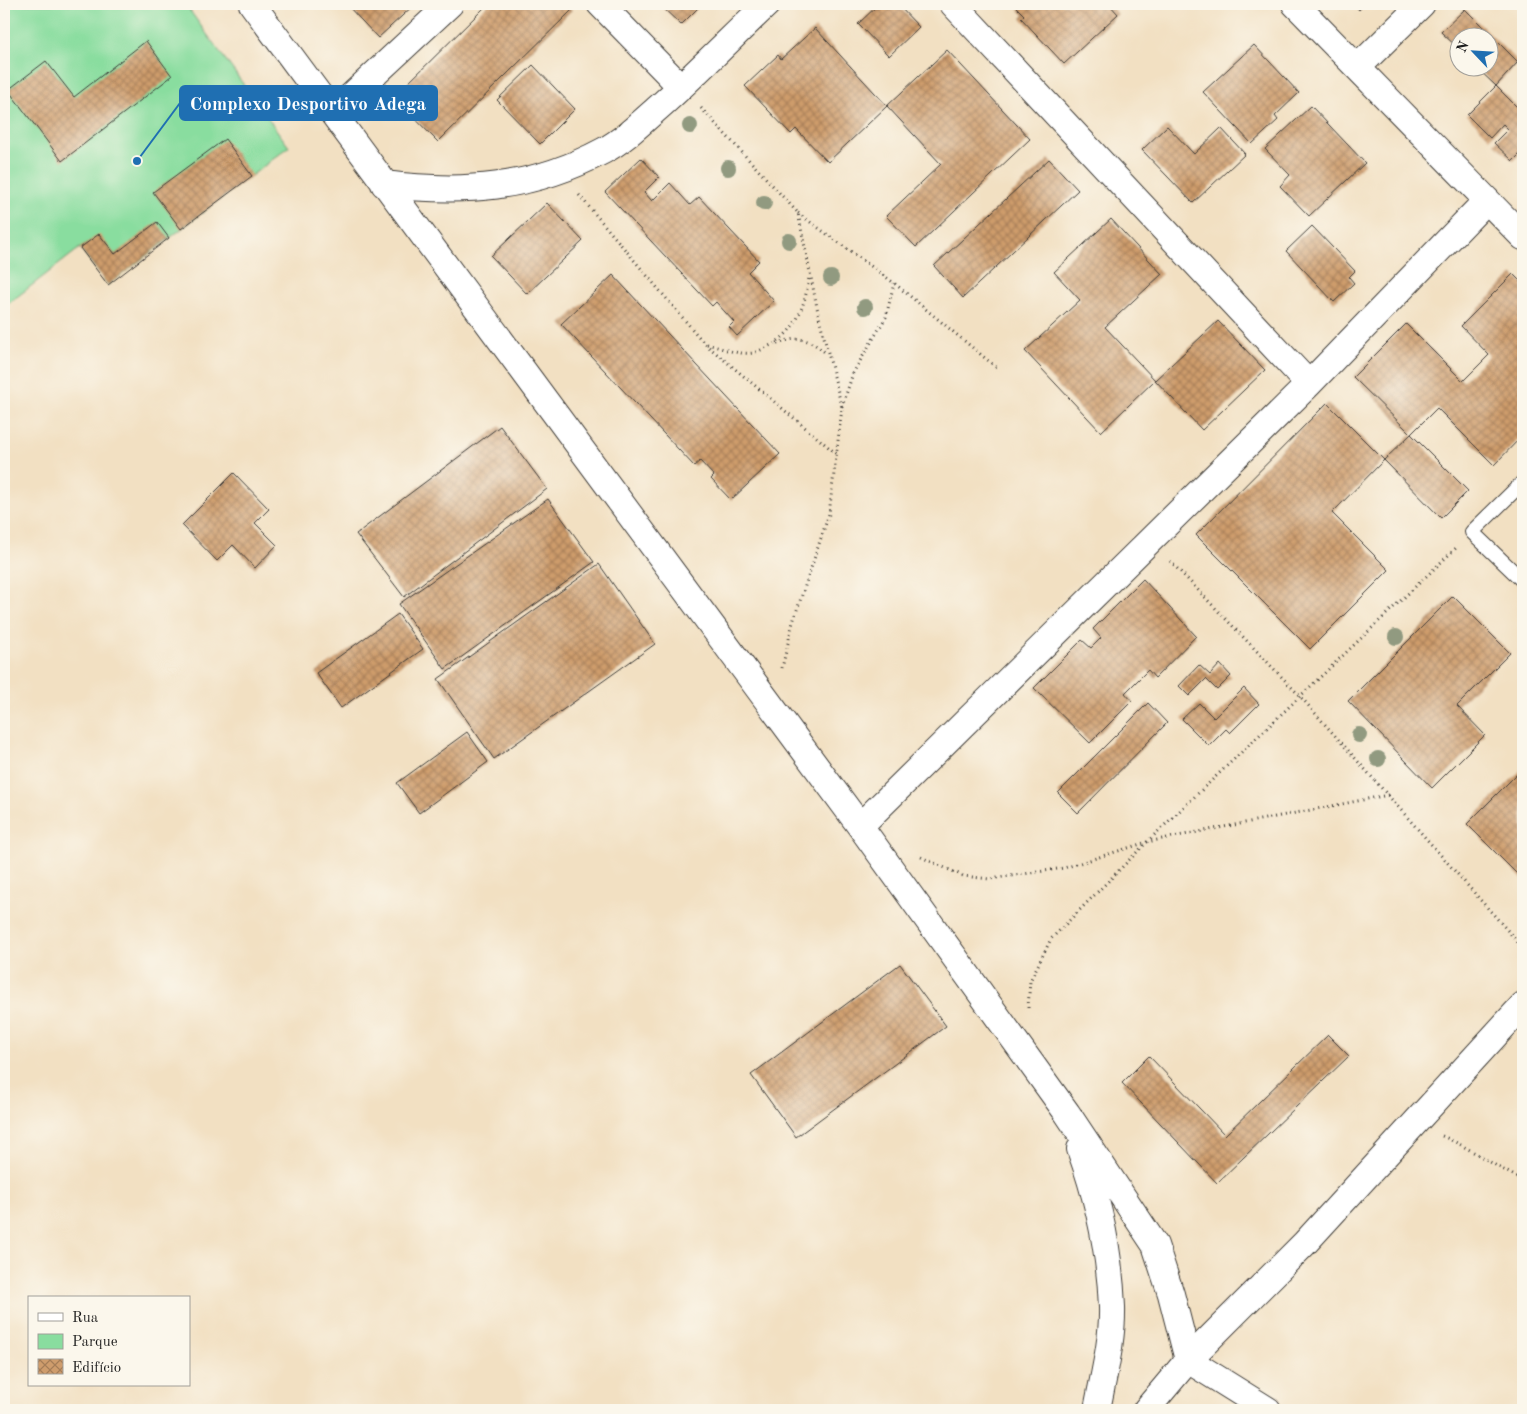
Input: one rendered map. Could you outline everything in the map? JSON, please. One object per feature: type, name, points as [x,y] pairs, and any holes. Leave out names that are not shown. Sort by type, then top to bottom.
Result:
[{"type":"street","points":[[252,4],[334,112],[384,184],[772,706],[1067,1113],[1155,1246],[1171,1294],[1188,1360],[1268,1410]]},
{"type":"street","points":[[334,112],[450,4]]},
{"type":"street","points":[[600,4],[682,87]]},
{"type":"street","points":[[384,184],[429,190],[461,190],[530,180],[567,167],[603,151],[630,133],[682,87],[767,4]]},
{"type":"street","points":[[953,4],[1309,384]]},
{"type":"street","points":[[1295,4],[1523,237]]},
{"type":"street","points":[[1358,67],[1422,4]]},
{"type":"street","points":[[860,826],[1309,384],[1487,200]]},
{"type":"street","points":[[1146,1410],[1188,1360],[1304,1244],[1523,1005]]},
{"type":"street","points":[[1067,1113],[1088,1171],[1099,1212],[1110,1282],[1112,1309],[1106,1362],[1097,1410]]},
{"type":"lane","points":[[1523,482],[1472,532],[1523,581]]},
{"type":"path","points":[[682,87],[798,213],[894,283],[996,367]]},
{"type":"path","points":[[567,167],[582,202],[704,342],[838,455]]},
{"type":"path","points":[[798,213],[828,355],[842,408]]},
{"type":"path","points":[[776,343],[795,324],[806,300],[810,274]]},
{"type":"path","points":[[772,706],[793,622],[829,514],[838,455],[842,408],[853,373],[886,317],[894,283]]},
{"type":"path","points":[[704,342],[731,352],[754,353],[776,343],[797,338],[814,342],[828,355]]},
{"type":"path","points":[[1027,1018],[1030,981],[1051,939],[1147,842],[1472,532]]},
{"type":"path","points":[[1151,540],[1300,696],[1523,948]]},
{"type":"path","points":[[912,852],[963,876],[990,879],[1064,868],[1147,842],[1388,795]]},
{"type":"path","points":[[1414,1125],[1460,1143],[1523,1180]]},
{"type":"green space","points":[[4,4],[185,4],[289,147],[108,285],[80,248],[4,307]]},
{"type":"building","points":[[346,4],[415,4],[378,38]]},
{"type":"building","points":[[488,4],[566,4],[572,10],[438,142],[394,97]]},
{"type":"building","points":[[659,4],[702,4],[681,25]]},
{"type":"building","points":[[879,4],[897,4],[919,27],[889,56],[858,24]]},
{"type":"building","points":[[1013,4],[1109,4],[1118,14],[1064,64],[1021,18],[1024,15]]},
{"type":"building","points":[[1353,4],[1365,4],[1359,10]]},
{"type":"building","points":[[1465,9],[1484,28],[1450,28],[1450,41],[1441,32]]},
{"type":"building","points":[[815,28],[887,106],[828,162],[796,129],[791,134],[745,86],[778,55],[781,59]]},
{"type":"building","points":[[146,41],[172,76],[62,161],[8,90],[46,61],[74,97]]},
{"type":"building","points":[[1500,44],[1518,62],[1496,86],[1488,78],[1500,78]]},
{"type":"building","points":[[1254,45],[1299,93],[1275,116],[1278,120],[1252,144],[1203,92]]},
{"type":"building","points":[[947,50],[1030,139],[916,247],[886,216],[941,164],[887,106]]},
{"type":"building","points":[[1523,57],[1523,67],[1518,62]]},
{"type":"building","points":[[533,65],[575,109],[540,144],[497,100]]},
{"type":"building","points":[[1496,86],[1523,113],[1523,151],[1513,161],[1494,143],[1508,129],[1503,124],[1490,138],[1467,115]]},
{"type":"building","points":[[1311,106],[1365,163],[1309,216],[1280,186],[1290,175],[1265,149]]},
{"type":"building","points":[[1167,126],[1194,154],[1221,128],[1245,154],[1193,203],[1142,150]]},
{"type":"building","points":[[225,139],[252,176],[181,229],[153,192]]},
{"type":"building","points":[[641,158],[659,177],[644,192],[652,201],[670,183],[690,205],[699,197],[759,261],[748,272],[774,301],[737,336],[729,327],[734,322],[716,302],[712,306],[605,192]]},
{"type":"building","points":[[1049,159],[1078,190],[963,298],[934,266]]},
{"type":"building","points":[[547,203],[583,241],[527,294],[491,256]]},
{"type":"building","points":[[1111,219],[1162,274],[1105,327],[1155,380],[1101,432],[1025,351],[1080,300],[1054,272]]},
{"type":"building","points":[[157,222],[169,238],[108,285],[80,248],[99,234],[115,254]]},
{"type":"building","points":[[1312,226],[1355,271],[1349,277],[1354,283],[1334,302],[1286,251]]},
{"type":"building","points":[[1513,274],[1523,284],[1523,435],[1494,465],[1437,408],[1411,434],[1353,377],[1406,324],[1463,381],[1489,355],[1461,326]]},
{"type":"building","points":[[613,275],[780,454],[731,500],[711,479],[714,476],[700,461],[694,466],[561,324]]},
{"type":"building","points":[[1218,321],[1265,370],[1202,430],[1155,380]]},
{"type":"building","points":[[1327,403],[1384,460],[1332,513],[1389,570],[1310,649],[1196,535]]},
{"type":"building","points":[[500,426],[547,489],[404,597],[356,534]]},
{"type":"building","points":[[1411,434],[1468,491],[1441,518],[1384,460]]},
{"type":"building","points":[[234,473],[269,509],[255,523],[277,545],[255,568],[233,545],[217,561],[182,525]]},
{"type":"building","points":[[548,499],[594,562],[445,669],[399,604]]},
{"type":"building","points":[[599,564],[655,644],[494,759],[438,679]]},
{"type":"building","points":[[1143,579],[1196,636],[1155,678],[1148,670],[1125,693],[1132,701],[1090,743],[1034,688],[1082,640],[1091,648],[1101,638],[1093,629]]},
{"type":"building","points":[[1453,596],[1510,653],[1457,706],[1485,735],[1432,788],[1348,701]]},
{"type":"building","points":[[398,614],[423,649],[341,708],[316,673]]},
{"type":"building","points":[[1220,664],[1231,676],[1217,690],[1206,679],[1189,696],[1179,686],[1199,665],[1210,675]]},
{"type":"building","points":[[1244,688],[1259,704],[1230,733],[1226,729],[1209,746],[1182,719],[1199,703],[1214,718]]},
{"type":"building","points":[[1148,703],[1167,723],[1078,813],[1058,793]]},
{"type":"building","points":[[467,732],[488,762],[419,813],[397,783]]},
{"type":"building","points":[[1523,768],[1523,880],[1467,824]]},
{"type":"building","points":[[900,964],[946,1026],[796,1137],[751,1075]]},
{"type":"building","points":[[1328,1035],[1349,1056],[1217,1183],[1122,1083],[1149,1056],[1225,1135]]},
{"type":"place","name":"Complexo Desportivo Adega","points":[[137,161]]}]
